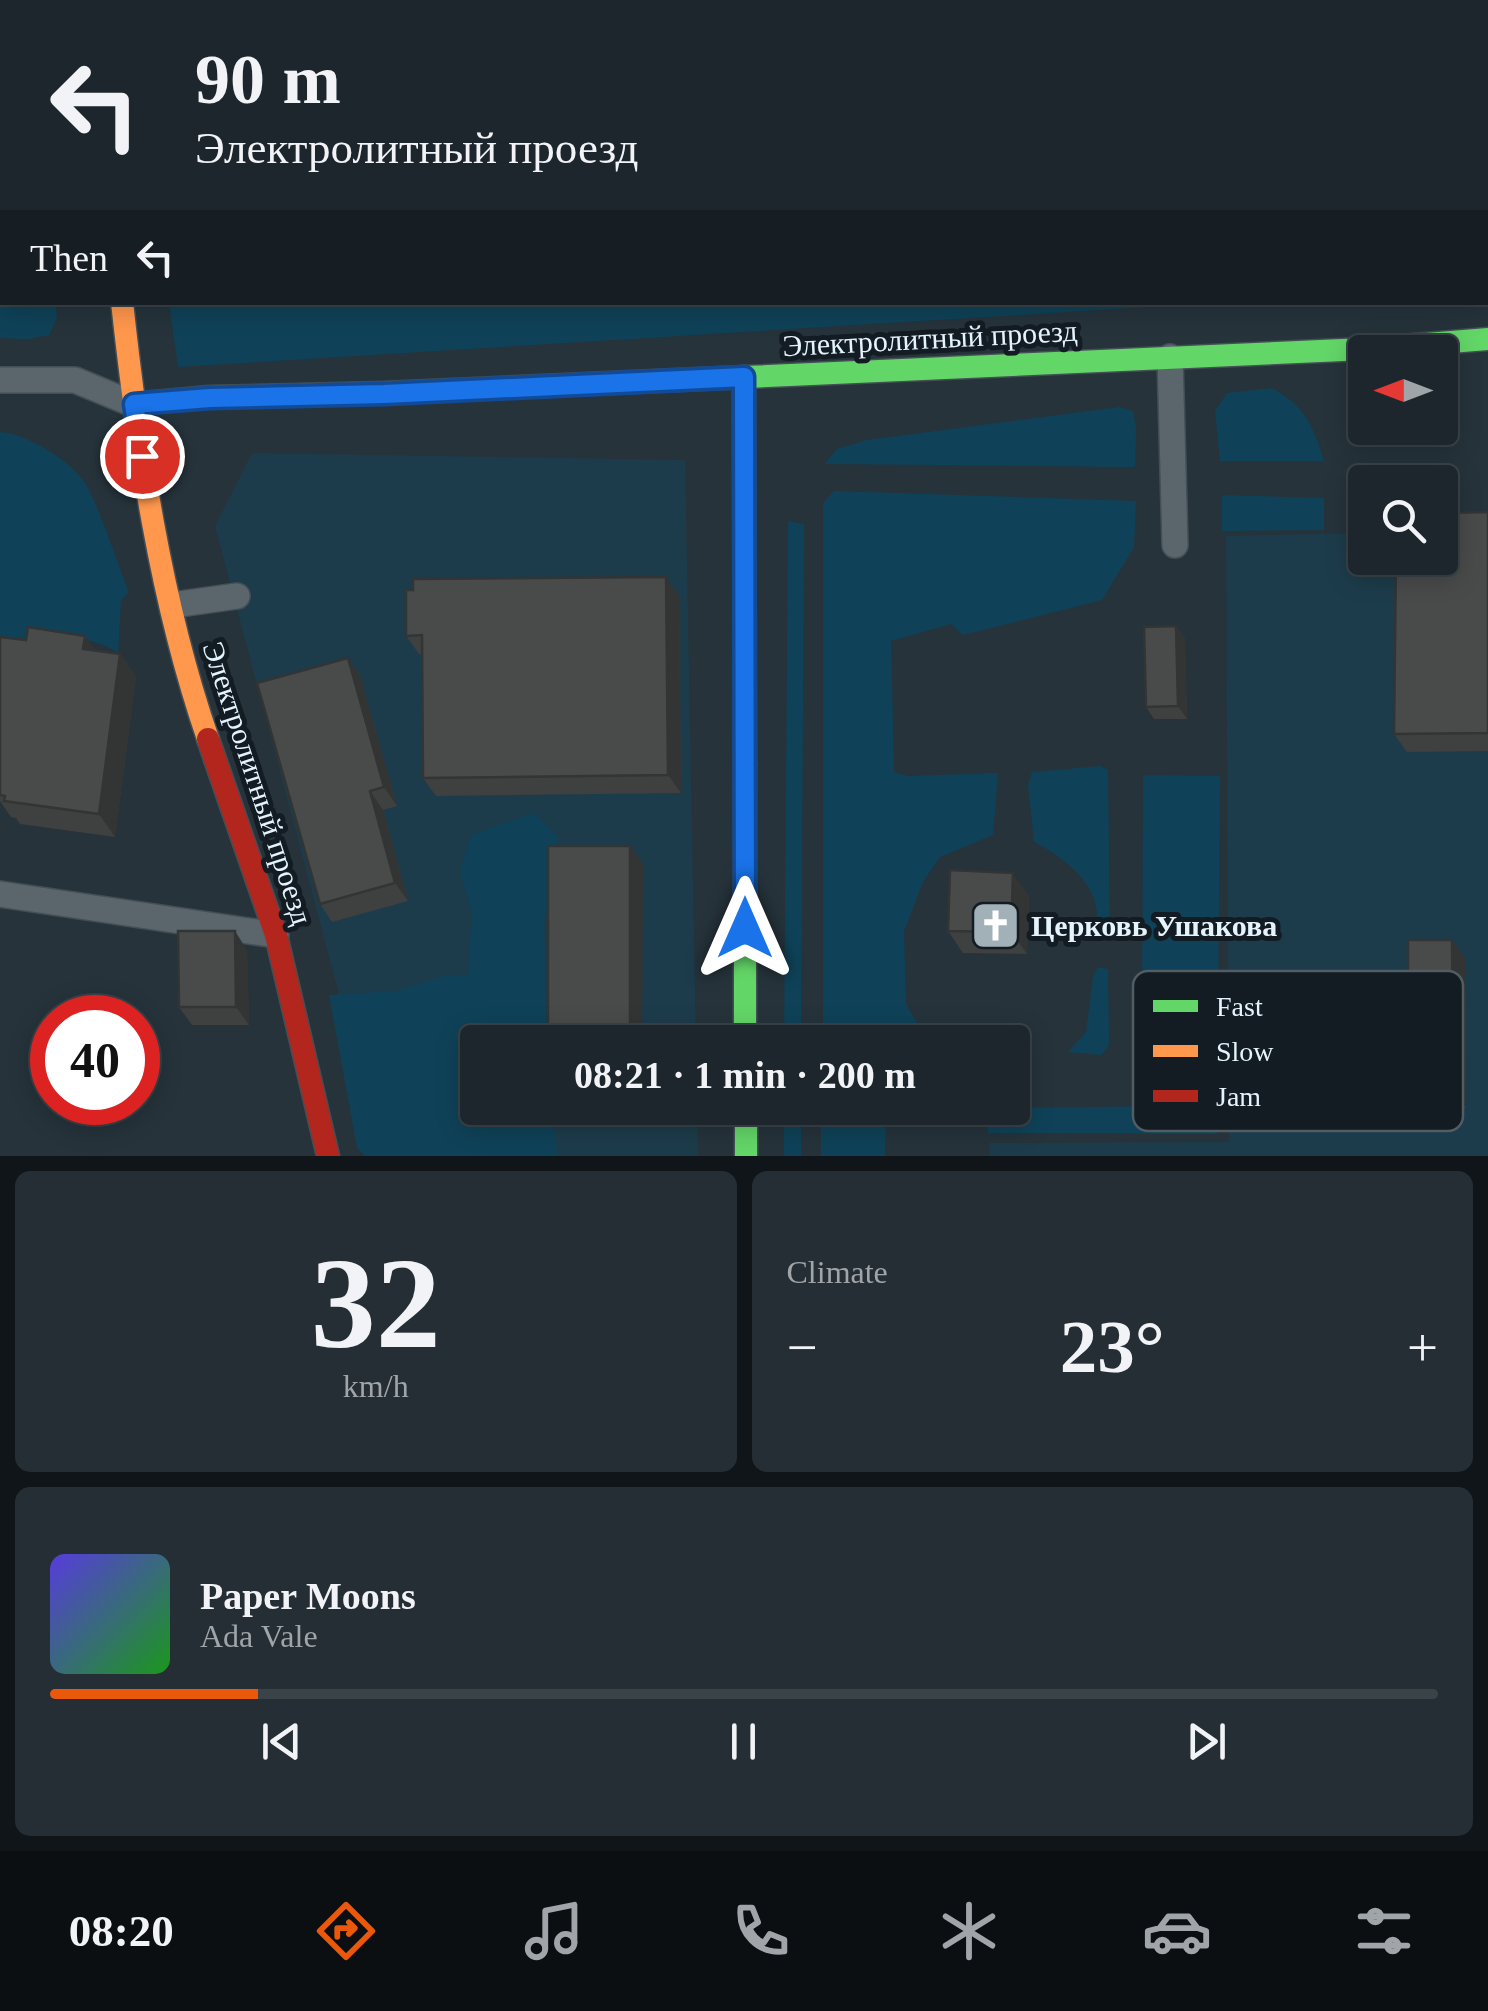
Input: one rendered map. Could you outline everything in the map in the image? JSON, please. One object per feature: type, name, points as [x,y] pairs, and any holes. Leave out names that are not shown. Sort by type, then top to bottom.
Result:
[{"type":"street","points":[[122,305],[134,404]]},
{"type":"street","name":"Электролитный проезд","points":[[328,1156],[276,935],[194,698],[150,508],[134,404],[1365,349],[1488,339]]},
{"type":"street","points":[[744,377],[746,1025]]},
{"type":"street","points":[[746,1125],[746,1156]]},
{"type":"lane","points":[[1170,357],[1176,545]]},
{"type":"lane","points":[[0,380],[75,380],[134,404]]},
{"type":"lane","points":[[173,605],[237,596]]},
{"type":"lane","points":[[0,894],[276,935]]},
{"type":"shaded area","points":[[0,305],[55,305],[57,317],[49,335],[0,338]]},
{"type":"shaded area","points":[[169,305],[1180,305],[178,367]]},
{"type":"shaded area","points":[[1272,388],[1306,418],[1324,461],[1220,461],[1215,411],[1227,393]]},
{"type":"shaded area","points":[[1119,407],[1133,411],[1135,467],[825,464],[837,449],[867,440]]},
{"type":"shaded area","points":[[0,432],[22,437],[58,457],[78,474],[91,494],[129,592],[121,600],[118,654],[92,641],[0,643]]},
{"type":"shaded area","points":[[252,453],[685,460],[696,1025],[460,1025],[460,1125],[697,1125],[698,1156],[371,1156],[349,1032],[215,526]]},
{"type":"shaded area","points":[[834,491],[1136,501],[1134,547],[1102,600],[963,635],[951,624],[891,641],[894,772],[909,776],[998,773],[993,835],[940,857],[923,882],[904,931],[906,1004],[918,1025],[823,1025],[823,503]]},
{"type":"shaded area","points":[[1222,495],[1324,498],[1324,530],[1222,531]]},
{"type":"shaded area","points":[[788,521],[804,524],[801,1025],[784,1025]]},
{"type":"shaded area","points":[[1488,531],[1488,1156],[989,1156],[990,1143],[1229,1142],[1229,1131],[1463,1131],[1463,971],[1228,971],[1226,536],[1348,533],[1348,575],[1458,575],[1458,548]]},
{"type":"shaded area","points":[[1101,766],[1108,770],[1110,935],[1101,938],[1095,932],[1097,910],[1088,886],[1063,860],[1034,842],[1028,785],[1032,772]]},
{"type":"shaded area","points":[[1143,775],[1220,776],[1218,971],[1142,971]]},
{"type":"shaded area","points":[[534,813],[558,838],[544,924],[547,1025],[460,1025],[460,1125],[553,1125],[558,1156],[365,1156],[357,1148],[329,995],[398,991],[443,976],[468,975],[472,912],[460,872],[471,835]]},
{"type":"shaded area","points":[[1098,967],[1108,969],[1109,1045],[1101,1055],[1068,1052],[1086,1032],[1093,976]]},
{"type":"shaded area","points":[[1133,1107],[1133,1131],[1217,1131],[1217,1134],[988,1133],[988,1125],[1030,1125],[1030,1108]]},
{"type":"shaded area","points":[[784,1125],[801,1125],[801,1156],[784,1156]]},
{"type":"shaded area","points":[[821,1125],[886,1125],[885,1156],[821,1156]]},
{"type":"building","points":[[1488,512],[1488,733],[1394,734],[1396,575],[1458,575],[1458,513]]},
{"type":"building","points":[[666,577],[668,775],[423,778],[422,635],[406,636],[406,590],[413,590],[413,579]]},
{"type":"building","points":[[1176,626],[1178,706],[1146,707],[1144,627]]},
{"type":"building","points":[[28,627],[85,636],[83,649],[120,654],[99,814],[4,801],[5,796],[0,795],[0,637],[26,640]]},
{"type":"building","points":[[348,658],[384,787],[370,791],[395,883],[320,904],[257,683]]},
{"type":"building","points":[[548,846],[630,846],[630,1025],[548,1025]]},
{"type":"building","points":[[950,870],[1013,873],[1011,932],[948,931]]},
{"type":"building","points":[[178,931],[235,931],[236,1007],[179,1007]]},
{"type":"building","points":[[1408,940],[1452,940],[1452,971],[1408,971]]},
{"type":"traffic: fast","points":[[745,377],[1365,349],[1488,339]]},
{"type":"traffic: fast","points":[[745,764],[745,1025]]},
{"type":"traffic: fast","points":[[746,1125],[746,1156]]},
{"type":"traffic: slow","points":[[122,305],[153,523],[177,633],[208,739]]},
{"type":"traffic: slow","points":[[133,404],[210,397],[745,377]]},
{"type":"traffic: jam","points":[[744,377],[745,764]]},
{"type":"traffic: jam","points":[[208,739],[276,935],[328,1156]]},
{"type":"place","name":"Церковь Ушакова","points":[[996,925]]},
{"type":"route","points":[[142,456],[134,404],[744,377],[745,928]]}]
